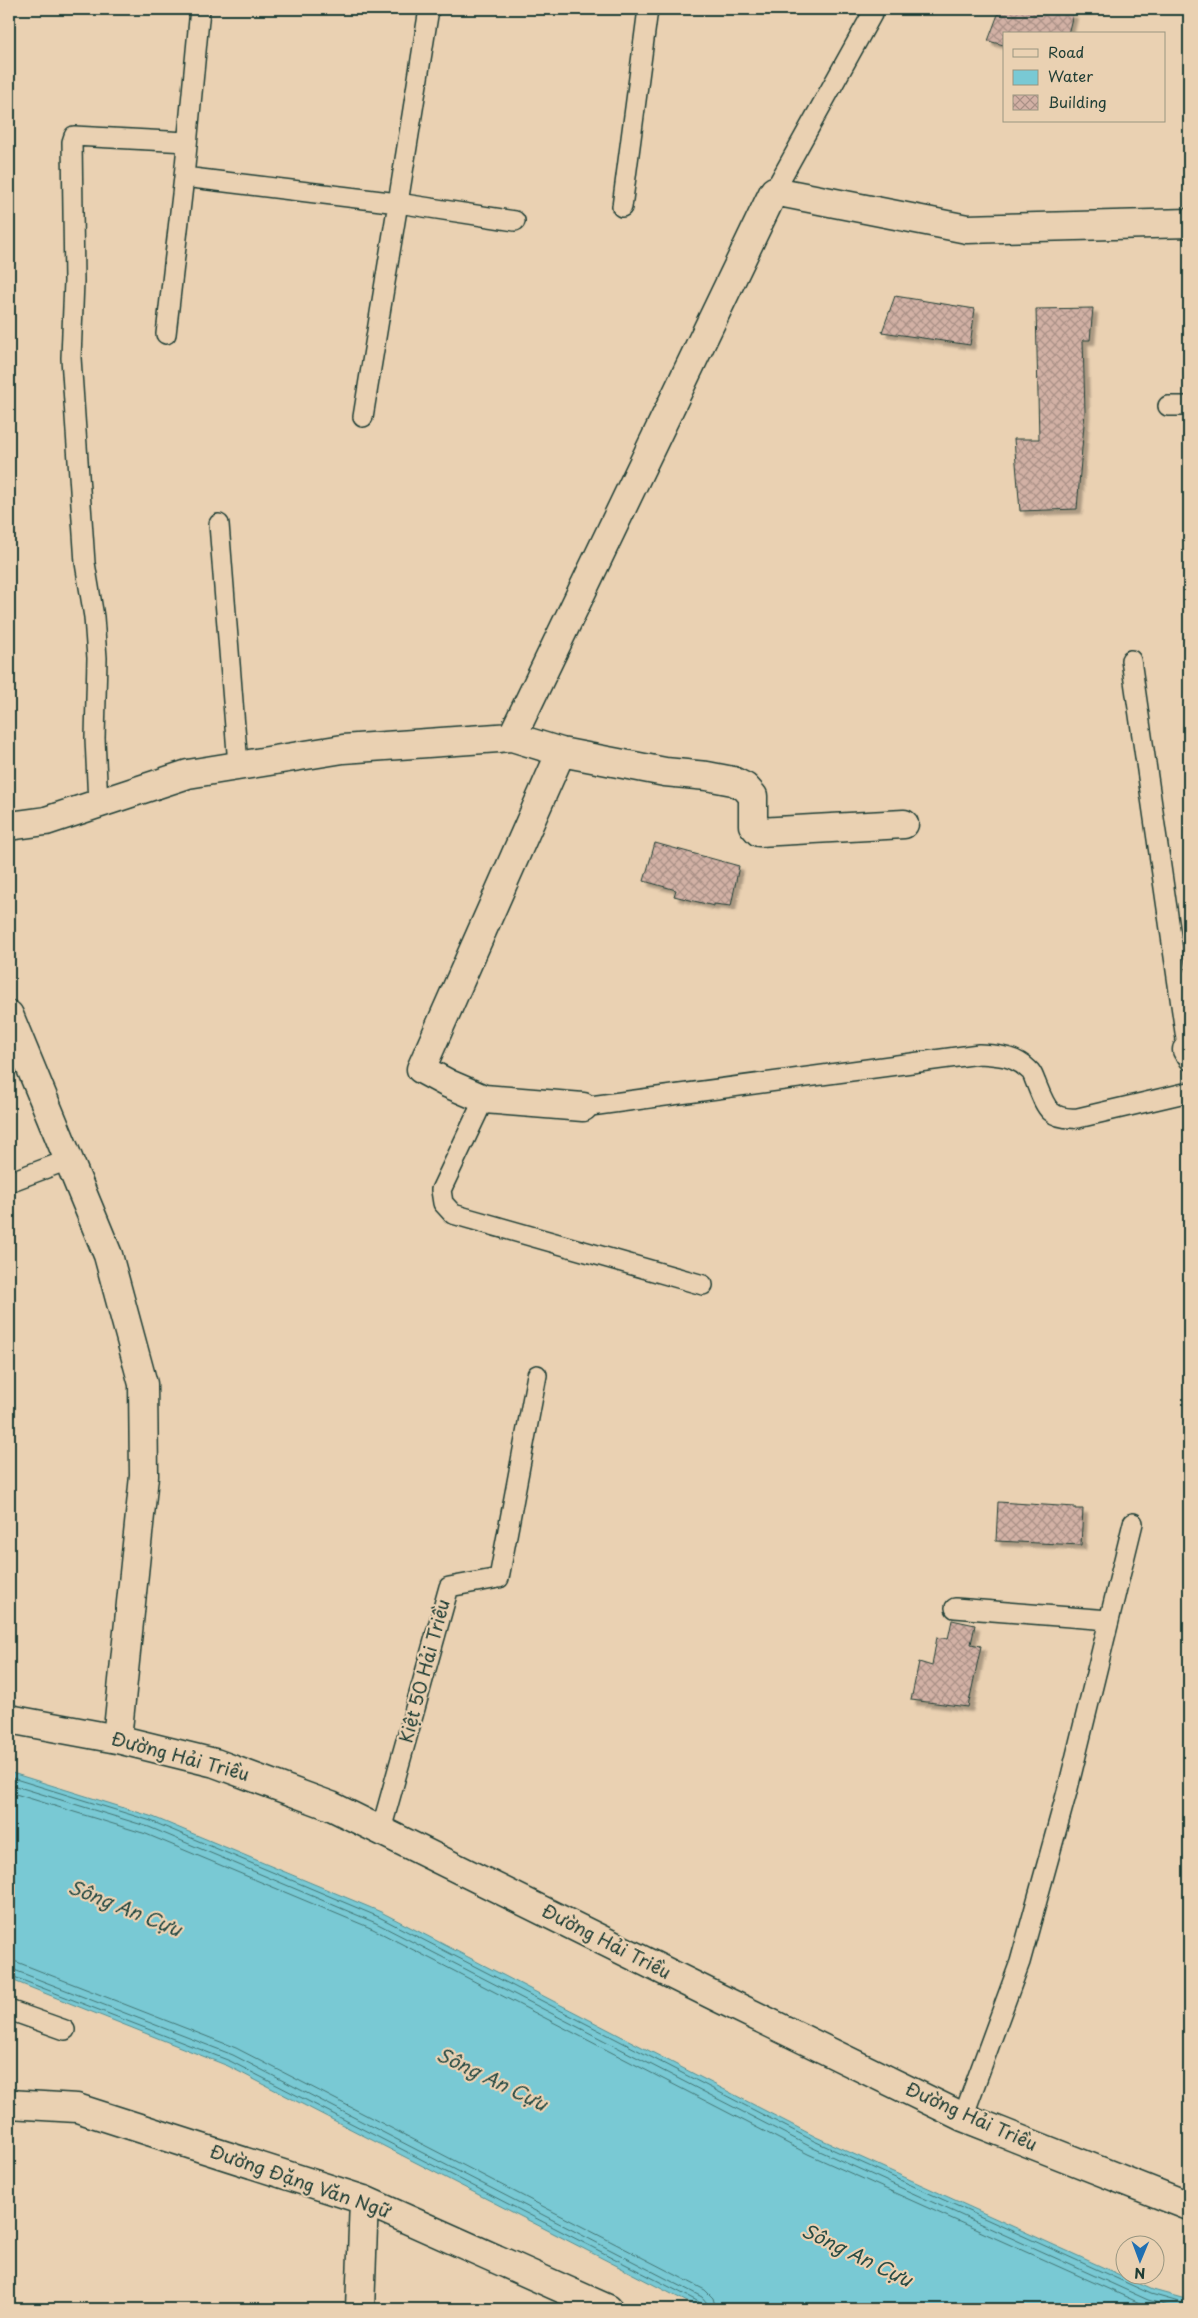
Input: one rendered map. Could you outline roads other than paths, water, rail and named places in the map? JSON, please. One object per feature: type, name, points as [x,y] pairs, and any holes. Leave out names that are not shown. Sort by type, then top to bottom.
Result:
[{"type":"street","points":[[512,738],[774,191],[967,229],[1189,223]]},
{"type":"street","points":[[9,826],[46,820],[188,774],[238,765],[343,749],[512,738],[561,752],[672,773],[723,779],[740,784],[745,786],[753,796],[752,822],[755,830],[759,832],[904,824]]},
{"type":"street","points":[[561,752],[421,1068],[449,1084],[484,1099],[583,1107]]},
{"type":"street","points":[[9,1015],[108,1255],[143,1384],[144,1476],[116,1739]]},
{"type":"street","name":"Đường Hải Triều","points":[[9,1719],[116,1739],[215,1763],[331,1806],[719,1998],[963,2116],[1189,2206]]},
{"type":"street","name":"Đường Đặng Văn Ngữ","points":[[9,2104],[77,2108],[364,2200],[608,2309]]},
{"type":"street","points":[[360,2309],[364,2200]]},
{"type":"lane","points":[[166,334],[184,177],[200,9]]},
{"type":"lane","points":[[363,417],[429,9]]},
{"type":"lane","points":[[622,207],[648,9]]},
{"type":"lane","points":[[774,191],[875,9]]},
{"type":"lane","points":[[98,804],[95,738],[97,658],[85,563],[70,358],[74,281],[72,142],[74,136],[187,142]]},
{"type":"lane","points":[[184,177],[398,203],[515,221]]},
{"type":"lane","points":[[1168,406],[1189,406]]},
{"type":"lane","points":[[219,524],[238,765]]},
{"type":"lane","points":[[1131,660],[1189,1054]]},
{"type":"lane","points":[[583,1107],[979,1054],[1001,1055],[1018,1061],[1031,1071],[1046,1108],[1054,1116],[1064,1119],[1078,1118],[1189,1092]]},
{"type":"lane","points":[[484,1099],[441,1190],[443,1203],[453,1214],[703,1285]]},
{"type":"lane","points":[[9,1182],[68,1160]]},
{"type":"lane","name":"Kiệt 50 Hải Triều","points":[[381,1830],[448,1587],[499,1578],[537,1376]]},
{"type":"lane","points":[[963,2116],[1020,1962],[1068,1788],[1133,1523]]},
{"type":"lane","points":[[955,1608],[1109,1620]]},
{"type":"lane","points":[[9,2010],[64,2030]]},
{"type":"water","name":"Sông An Cựu","points":[[9,1772],[153,1817],[381,1912],[816,2137],[1116,2273],[1116,2286],[1144,2286],[1189,2300],[1189,2309],[701,2309],[228,2066],[9,1979]]}]
